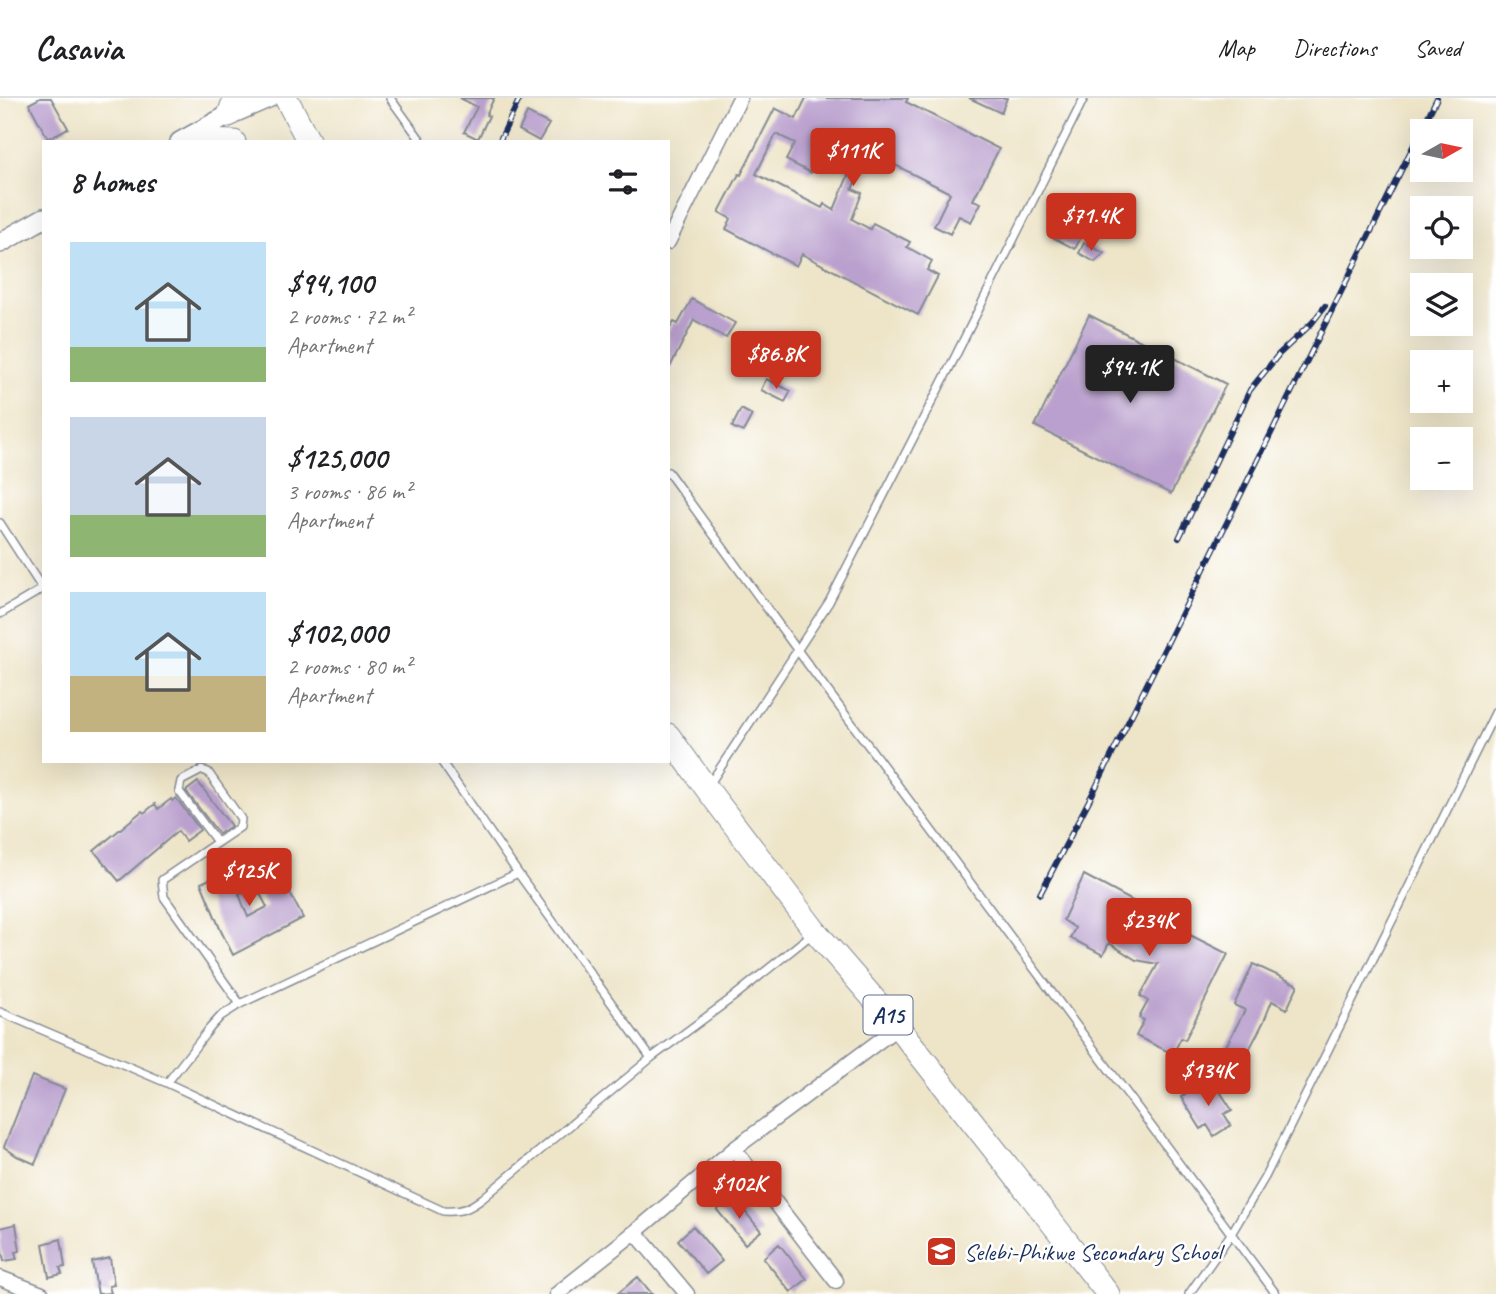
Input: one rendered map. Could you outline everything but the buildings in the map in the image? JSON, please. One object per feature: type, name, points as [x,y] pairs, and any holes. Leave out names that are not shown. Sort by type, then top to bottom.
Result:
[{"type":"main road","points":[[278,101],[295,140]]},
{"type":"main road","points":[[278,101],[308,140]]},
{"type":"main road","name":"A15","points":[[670,738],[815,931],[898,1027],[1108,1294]]},
{"type":"street","points":[[671,233],[740,98]]},
{"type":"street","points":[[183,140],[232,107],[278,101]]},
{"type":"street","points":[[203,140],[278,101]]},
{"type":"street","points":[[0,243],[42,219]]},
{"type":"street","points":[[557,1294],[734,1149],[898,1027]]},
{"type":"street","points":[[734,1149],[836,1281]]},
{"type":"street","points":[[635,1232],[687,1294]]},
{"type":"street","points":[[0,1278],[42,1294]]},
{"type":"lane","points":[[390,98],[421,140]]},
{"type":"lane","points":[[707,789],[829,602],[1084,98]]},
{"type":"lane","points":[[670,475],[1276,1294]]},
{"type":"lane","points":[[0,523],[42,586]]},
{"type":"lane","points":[[0,614],[42,589]]},
{"type":"lane","points":[[1189,1294],[1231,1234],[1265,1177],[1496,712]]},
{"type":"lane","points":[[443,763],[518,873],[651,1058]]},
{"type":"lane","points":[[217,842],[179,791],[181,781],[202,770],[208,772],[240,819],[240,827],[162,880],[164,897],[240,1004]]},
{"type":"lane","points":[[167,1083],[221,1016],[240,1004],[518,873]]},
{"type":"lane","points":[[0,1012],[167,1083],[443,1211],[456,1212],[471,1207],[484,1198],[651,1058],[732,998],[815,931]]},
{"type":"railway","points":[[500,140],[520,98]]},
{"type":"railway","points":[[1040,894],[1095,789],[1437,98]]},
{"type":"railway","points":[[1179,538],[1250,390],[1279,354],[1312,323],[1325,306]]},
{"type":"place","name":"Selebi-Phikwe Secondary School","points":[[941,1252]]}]
